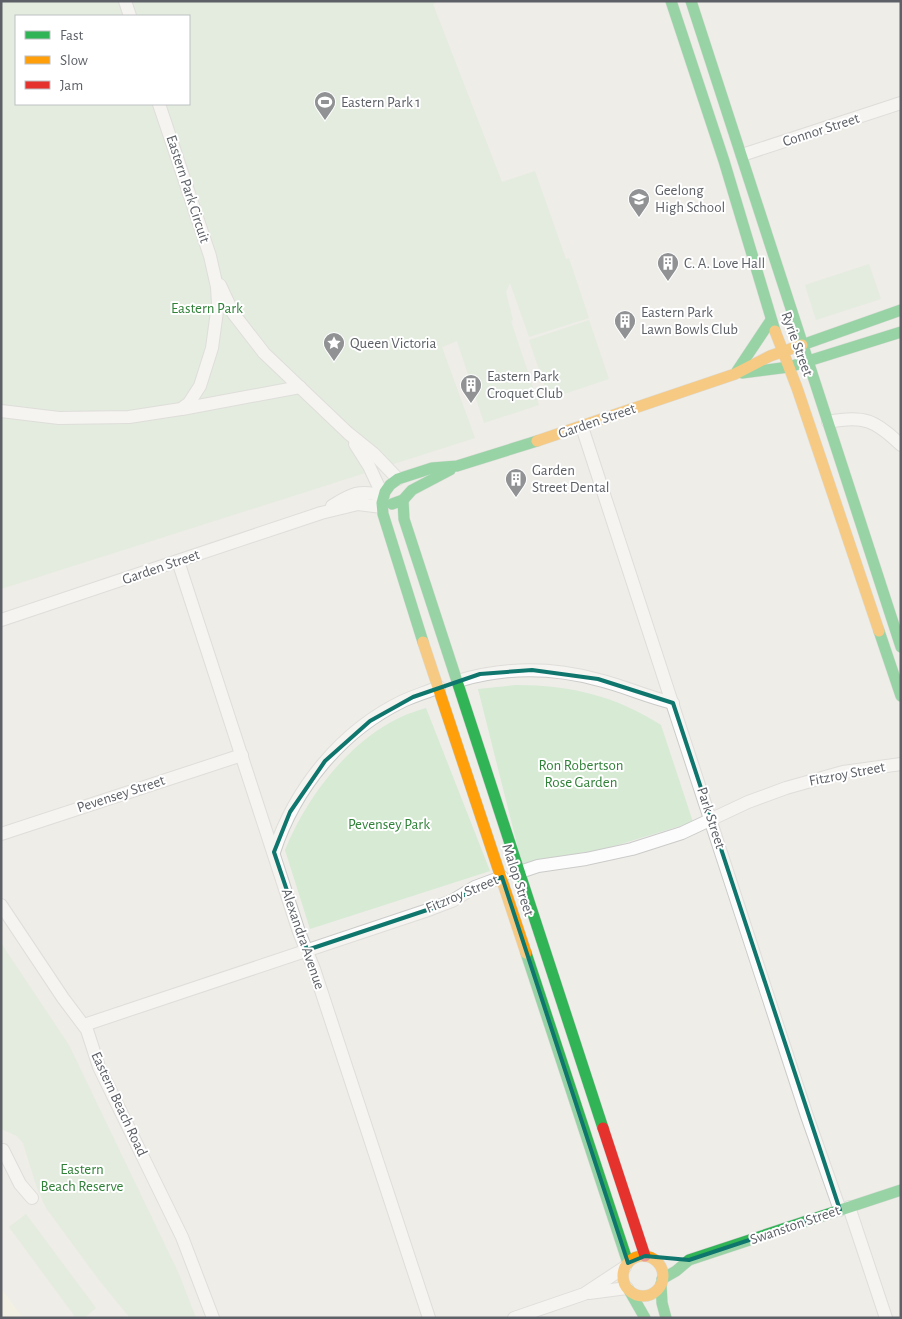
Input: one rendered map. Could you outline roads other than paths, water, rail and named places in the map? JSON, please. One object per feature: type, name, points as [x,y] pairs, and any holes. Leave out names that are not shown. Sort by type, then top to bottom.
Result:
[{"type":"street","points":[[125,1],[130,15]]},
{"type":"street","name":"Ryrie Street","points":[[671,1],[724,161],[771,320],[789,367],[901,696]]},
{"type":"street","name":"Ryrie Street","points":[[691,1],[901,647]]},
{"type":"street","name":"Connor Street","points":[[742,156],[901,103]]},
{"type":"street","name":"Eastern Park Circuit","points":[[159,105],[215,274],[228,304],[242,326],[264,353],[348,433],[374,454],[398,479]]},
{"type":"street","points":[[724,161],[742,156]]},
{"type":"street","name":"Eastern Park Circuit","points":[[178,410],[186,405],[195,395],[210,358],[218,304],[215,274]]},
{"type":"street","points":[[896,312],[899,332]]},
{"type":"street","name":"Garden Street","points":[[398,479],[432,468],[457,466],[582,427],[735,374],[782,351],[896,312]]},
{"type":"street","points":[[735,374],[771,320]]},
{"type":"street","name":"Garden Street","points":[[735,374],[789,367],[899,332]]},
{"type":"street","points":[[1,411],[59,418],[98,419],[129,417],[178,410],[300,387]]},
{"type":"street","points":[[828,422],[851,418],[868,421],[882,429],[901,445]]},
{"type":"street","name":"Park Street","points":[[582,427],[807,1116],[886,1318]]},
{"type":"street","name":"Eastern Park Circuit","points":[[348,433],[369,466],[382,501]]},
{"type":"street","name":"Garden Street","points":[[1,620],[321,513],[358,504],[403,500],[412,490],[436,479],[457,466]]},
{"type":"street","points":[[382,501],[390,485],[398,479]]},
{"type":"street","name":"Malop Street","points":[[403,500],[404,519],[646,1256]]},
{"type":"street","name":"Malop Street","points":[[382,501],[386,525],[412,607],[502,877],[626,1265]]},
{"type":"street","name":"Alexandra Avenue","points":[[178,561],[429,1318]]},
{"type":"street","points":[[412,607],[431,601]]},
{"type":"street","points":[[274,852],[293,806],[315,774],[338,748],[365,725],[391,708],[407,699],[439,687],[480,674],[532,670],[562,672],[598,679],[648,697],[673,703]]},
{"type":"street","name":"Pevensey Street","points":[[1,834],[242,755]]},
{"type":"street","name":"Fitzroy Street","points":[[84,1025],[445,904],[475,887],[502,877],[538,866],[586,859],[632,849],[672,837],[766,795],[804,782],[843,772],[901,764]]},
{"type":"street","name":"Eastern Beach Road","points":[[1,905],[62,998],[84,1025],[99,1067],[182,1237],[213,1318]]},
{"type":"street","points":[[3,1150],[20,1184],[32,1198]]},
{"type":"street","name":"Swanston Street","points":[[662,1282],[689,1260],[901,1190]]},
{"type":"street","points":[[584,1294],[638,1256],[646,1256],[659,1265],[662,1270],[662,1303],[666,1318]]},
{"type":"street","name":"Swanston Street","points":[[646,1256],[689,1260]]},
{"type":"street","points":[[626,1265],[624,1280],[645,1318]]},
{"type":"street","points":[[514,1318],[584,1294],[628,1289],[638,1295],[647,1295],[655,1291],[662,1282]]},
{"type":"place","name":"Eastern Park 1","points":[[325,121]]},
{"type":"place","name":"Geelong High School","points":[[639,218]]},
{"type":"place","name":"C. A. Love Hall","points":[[668,282]]},
{"type":"place","name":"Eastern Park Lawn Bowls Club","points":[[625,340]]},
{"type":"place","name":"Queen Victoria","points":[[334,362]]},
{"type":"place","name":"Eastern Park Croquet Club","points":[[471,404]]},
{"type":"place","name":"Garden Street Dental","points":[[516,498]]},
{"type":"park label","name":"Eastern Park","points":[[207,308]]},
{"type":"park label","name":"Ron Robertson Rose Garden","points":[[581,774]]},
{"type":"park label","name":"Pevensey Park","points":[[389,824]]},
{"type":"park label","name":"Eastern Beach Reserve","points":[[82,1178]]}]
